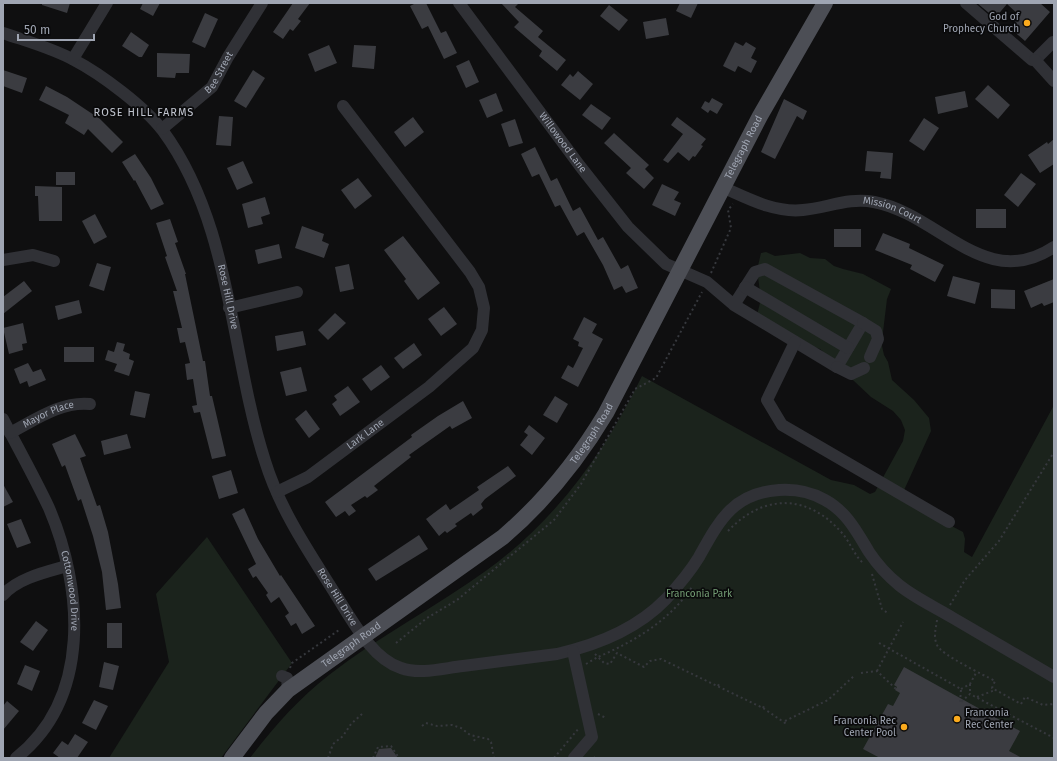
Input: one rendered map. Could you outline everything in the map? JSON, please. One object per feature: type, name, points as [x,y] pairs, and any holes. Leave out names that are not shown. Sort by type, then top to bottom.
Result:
[{"type":"main road","name":"Telegraph Road","points":[[232,758],[286,682],[362,636],[503,537],[531,511],[564,476],[606,413],[722,187],[760,116],[825,3]]},
{"type":"street","points":[[73,59],[107,3]]},
{"type":"street","name":"Bee Street","points":[[162,129],[212,87],[228,57],[262,3]]},
{"type":"street","name":"Willowood Lane","points":[[459,3],[580,166],[628,227],[666,264],[707,282],[734,305],[837,367],[851,374],[864,368]]},
{"type":"street","points":[[966,3],[1032,60],[1035,60],[1054,81]]},
{"type":"street","name":"Rose Hill Drive","points":[[3,33],[73,59],[115,87],[162,129],[182,162],[202,201],[213,238],[259,442],[277,492],[298,535],[362,636],[391,664],[414,671],[573,650],[613,636],[647,616],[665,600],[688,574],[713,530],[726,514],[741,502],[754,496],[773,491],[803,492],[825,500],[837,508],[852,523],[870,553],[885,572],[910,592],[941,615],[1054,677]]},
{"type":"street","points":[[1035,60],[1053,42],[1054,44]]},
{"type":"street","name":"Lark Lane","points":[[277,492],[308,477],[450,370],[473,348],[482,330],[484,308],[479,287],[343,106]]},
{"type":"street","name":"Mission Court","points":[[722,187],[769,206],[785,210],[814,209],[845,201],[874,202],[911,216],[975,253],[997,261],[1005,262],[1026,260],[1045,253],[1054,247]]},
{"type":"street","points":[[3,260],[33,255],[54,261]]},
{"type":"street","points":[[734,305],[755,272],[765,269],[876,331],[878,339],[870,357]]},
{"type":"street","points":[[745,287],[848,348]]},
{"type":"street","points":[[229,308],[297,292]]},
{"type":"street","points":[[837,367],[863,323]]},
{"type":"street","points":[[795,342],[767,400],[782,425],[950,522]]},
{"type":"street","name":"Mayor Place","points":[[10,433],[66,405],[77,403],[90,404]]},
{"type":"street","name":"Cottonwood Drive","points":[[3,419],[48,508],[67,566],[73,602],[75,638],[73,659],[68,682],[59,703],[48,723],[36,740],[16,758]]},
{"type":"street","points":[[3,595],[15,585],[42,573],[67,566]]},
{"type":"street","points":[[573,650],[592,737],[574,758]]},
{"type":"path","points":[[1054,452],[999,541],[965,580],[941,615],[934,633],[938,646],[949,656],[995,681],[992,688],[995,690],[1021,704],[1024,697],[1043,705],[1054,704]]},
{"type":"path","points":[[724,535],[737,522],[761,507],[787,503],[801,505],[819,513],[831,521],[844,535],[860,560],[866,566]]},
{"type":"path","points":[[869,569],[874,579],[882,609],[889,614]]},
{"type":"path","points":[[598,657],[622,646],[656,624],[683,600],[694,584]]},
{"type":"path","points":[[877,671],[903,622]]},
{"type":"path","points":[[286,682],[292,663],[340,630]]},
{"type":"path","points":[[878,643],[961,689]]},
{"type":"path","points":[[593,649],[604,663],[610,664],[616,653],[644,667],[650,662],[661,659],[718,686],[728,693],[763,708],[785,721],[788,725]]},
{"type":"path","points":[[861,673],[877,671],[896,688]]},
{"type":"path","points":[[961,689],[960,703],[970,694],[970,684],[977,671]]},
{"type":"path","points":[[785,721],[828,700],[855,675]]},
{"type":"path","points":[[718,686],[720,682]]},
{"type":"path","points":[[961,689],[970,684]]},
{"type":"path","points":[[977,697],[995,690]]},
{"type":"path","points":[[970,694],[1054,738]]},
{"type":"path","points":[[763,708],[765,704]]},
{"type":"path","points":[[328,758],[333,744],[343,736],[351,724],[362,714]]},
{"type":"path","points":[[422,726],[426,723],[437,726],[452,725],[476,737],[488,739],[491,742],[494,758]]},
{"type":"path","points":[[554,758],[584,725]]},
{"type":"path","points":[[474,741],[476,737]]},
{"type":"path","points":[[373,758],[378,747],[391,746],[399,758]]},
{"type":"green space","name":"Franconia Park","points":[[766,252],[775,256],[800,253],[810,258],[825,259],[834,266],[863,274],[891,289],[887,299],[883,332],[882,346],[884,355],[888,362],[892,380],[914,400],[929,418],[931,431],[900,499],[963,532],[965,539],[964,552],[972,557],[1054,405],[1054,758],[250,758],[286,714],[329,675],[368,647],[468,584],[512,550],[535,529],[557,507],[595,458],[628,404],[642,376],[831,480],[854,485],[870,494],[875,492],[903,441],[905,430],[901,420],[893,411],[871,397],[820,349],[811,346],[757,315],[761,299],[757,270],[761,253]]},
{"type":"green space","points":[[207,537],[292,663],[221,758],[109,758],[169,662],[156,594]]},
{"type":"building","points":[[42,3],[70,3],[67,13],[42,5]]},
{"type":"building","points":[[143,3],[160,3],[153,16],[140,9]]},
{"type":"building","points":[[293,3],[310,3],[298,19],[301,21],[293,31],[290,29],[283,39],[273,32]]},
{"type":"building","points":[[416,3],[426,3],[441,33],[446,31],[457,53],[444,59],[428,26],[422,29],[410,6]]},
{"type":"building","points":[[501,3],[519,3],[515,7],[543,31],[538,37],[566,60],[557,71],[539,56],[542,51],[514,27],[519,22]]},
{"type":"building","points":[[680,3],[698,3],[691,18],[676,11]]},
{"type":"building","name":"God of Prophecy Church","points":[[977,3],[1040,3],[1050,12],[1025,41],[1010,28],[1020,16],[1007,4],[995,18]]},
{"type":"building","points":[[609,5],[628,20],[619,31],[600,16]]},
{"type":"building","points":[[205,13],[218,19],[205,48],[192,42]]},
{"type":"building","points":[[666,18],[669,35],[646,39],[643,22]]},
{"type":"building","points":[[131,32],[149,45],[142,57],[139,57],[122,46]]},
{"type":"building","points":[[735,42],[743,46],[746,42],[756,48],[751,58],[757,61],[751,73],[738,66],[735,72],[723,66]]},
{"type":"building","points":[[329,45],[337,63],[315,72],[308,54]]},
{"type":"building","points":[[354,45],[376,46],[374,69],[352,67]]},
{"type":"building","points":[[157,53],[190,54],[189,73],[176,73],[175,78],[157,77]]},
{"type":"building","points":[[469,60],[479,82],[466,88],[456,66]]},
{"type":"building","points":[[3,70],[27,78],[22,93],[3,86]]},
{"type":"building","points":[[253,70],[265,78],[246,108],[234,101]]},
{"type":"building","points":[[578,71],[593,84],[580,100],[561,85],[570,74],[573,77]]},
{"type":"building","points":[[988,85],[1010,105],[998,119],[975,99]]},
{"type":"building","points":[[46,86],[67,97],[100,119],[123,142],[112,153],[88,129],[84,135],[65,123],[69,115],[39,100]]},
{"type":"building","points":[[965,91],[968,107],[938,114],[935,97]]},
{"type":"building","points":[[496,93],[503,111],[487,118],[479,100]]},
{"type":"building","points":[[712,98],[723,104],[717,114],[710,110],[708,113],[701,108],[705,101],[709,103]]},
{"type":"building","points":[[784,99],[807,111],[803,120],[797,116],[775,159],[761,152]]},
{"type":"building","points":[[591,104],[611,118],[602,130],[582,115]]},
{"type":"building","points":[[219,116],[233,117],[231,146],[216,145]]},
{"type":"building","points":[[413,117],[424,132],[405,147],[394,132]]},
{"type":"building","points":[[677,117],[706,139],[695,157],[693,156],[689,161],[678,152],[668,163],[663,160],[683,134],[671,125]]},
{"type":"building","points":[[924,118],[939,128],[924,151],[909,141]]},
{"type":"building","points":[[515,119],[523,143],[509,147],[501,124]]},
{"type":"building","points":[[614,133],[649,165],[645,169],[654,178],[644,189],[626,173],[631,168],[604,143]]},
{"type":"building","points":[[1054,139],[1054,164],[1040,173],[1028,155]]},
{"type":"building","points":[[535,147],[551,181],[557,178],[573,211],[580,207],[598,240],[603,237],[621,269],[628,265],[638,288],[626,293],[622,286],[614,290],[603,265],[584,232],[577,236],[560,205],[555,207],[539,174],[532,177],[521,154]]},
{"type":"building","points":[[867,151],[893,153],[891,179],[880,178],[881,172],[865,171]]},
{"type":"building","points":[[135,154],[151,178],[164,204],[151,210],[135,180],[134,181],[122,162]]},
{"type":"building","points":[[243,161],[253,183],[237,190],[227,168]]},
{"type":"building","points":[[56,172],[75,172],[75,185],[56,185]]},
{"type":"building","points":[[1021,173],[1036,184],[1018,207],[1004,195]]},
{"type":"building","points":[[358,178],[372,196],[355,209],[341,190]]},
{"type":"building","points":[[662,184],[679,192],[674,200],[681,203],[675,216],[652,205]]},
{"type":"building","points":[[35,186],[62,187],[62,221],[39,221],[38,196],[35,196]]},
{"type":"building","points":[[265,197],[270,214],[261,217],[263,224],[248,228],[242,204]]},
{"type":"building","points":[[976,209],[1006,209],[1006,228],[976,228]]},
{"type":"building","points":[[95,214],[107,237],[94,244],[82,221]]},
{"type":"building","points":[[170,219],[178,242],[175,243],[186,274],[203,361],[205,361],[210,396],[212,396],[226,456],[212,459],[200,412],[194,413],[192,406],[197,405],[193,379],[187,380],[185,364],[190,363],[185,342],[180,343],[177,328],[182,328],[173,291],[177,291],[165,257],[167,256],[156,223]]},
{"type":"building","points":[[302,226],[324,234],[322,241],[329,244],[324,258],[295,248]]},
{"type":"building","points":[[834,229],[861,229],[861,247],[834,247]]},
{"type":"building","points":[[883,233],[910,244],[909,248],[944,265],[935,282],[910,269],[912,265],[875,250]]},
{"type":"building","points":[[403,236],[440,283],[418,300],[404,281],[406,279],[384,250]]},
{"type":"building","points":[[279,244],[282,258],[258,264],[255,250]]},
{"type":"building","points":[[97,263],[111,267],[104,291],[89,286]]},
{"type":"building","points":[[349,264],[354,289],[340,292],[335,267]]},
{"type":"building","points":[[953,276],[980,283],[975,304],[947,296]]},
{"type":"building","points":[[1054,279],[1054,302],[1044,306],[1042,303],[1031,308],[1024,291]]},
{"type":"building","points":[[24,281],[32,291],[3,314],[3,297]]},
{"type":"building","points":[[991,289],[1015,290],[1015,309],[991,308]]},
{"type":"building","points":[[79,300],[82,313],[58,320],[55,306]]},
{"type":"building","points":[[444,307],[457,324],[441,336],[428,319]]},
{"type":"building","points":[[335,313],[346,323],[328,340],[318,330]]},
{"type":"building","points":[[584,317],[597,324],[592,333],[603,339],[578,387],[561,378],[568,365],[573,368],[583,348],[578,346],[579,342],[573,339]]},
{"type":"building","points":[[23,323],[27,343],[22,344],[23,350],[9,354],[3,328]]},
{"type":"building","points":[[303,331],[306,345],[277,351],[275,336]]},
{"type":"building","points":[[117,342],[125,344],[123,351],[130,354],[129,359],[134,361],[129,376],[114,371],[117,364],[105,360],[108,350],[114,352]]},
{"type":"building","points":[[414,343],[422,355],[403,369],[394,358]]},
{"type":"building","points":[[64,347],[94,347],[94,362],[64,362]]},
{"type":"building","points":[[28,363],[33,372],[41,369],[46,380],[29,387],[27,381],[20,384],[14,369]]},
{"type":"building","points":[[381,365],[390,377],[371,391],[362,379]]},
{"type":"building","points":[[301,367],[307,391],[286,396],[280,372]]},
{"type":"building","points":[[348,386],[360,402],[340,416],[332,404],[337,400],[334,396]]},
{"type":"building","points":[[135,391],[150,394],[145,418],[130,415]]},
{"type":"building","points":[[555,396],[568,404],[557,423],[543,415]]},
{"type":"building","points":[[463,401],[472,418],[452,429],[450,426],[409,455],[411,457],[374,486],[378,490],[367,498],[365,496],[351,505],[356,511],[349,516],[345,511],[336,517],[325,502],[412,437],[411,435]]},
{"type":"building","points":[[306,410],[320,429],[309,438],[295,419]]},
{"type":"building","points":[[529,425],[545,438],[532,455],[520,445],[528,435],[524,432]]},
{"type":"building","points":[[75,434],[86,456],[80,458],[97,506],[100,505],[108,532],[121,608],[106,610],[102,572],[93,536],[81,499],[78,501],[65,465],[62,467],[52,444]]},
{"type":"building","points":[[127,434],[131,448],[104,455],[101,441]]},
{"type":"building","points":[[508,466],[516,476],[485,499],[481,504],[483,508],[473,516],[471,513],[455,524],[457,526],[447,533],[445,531],[439,536],[426,519],[446,504],[450,510],[479,490],[477,487]]},
{"type":"building","points":[[231,470],[238,493],[219,499],[212,476]]},
{"type":"building","points":[[3,484],[13,502],[3,507]]},
{"type":"building","points":[[244,508],[258,539],[280,576],[281,575],[315,626],[302,634],[296,623],[291,626],[285,616],[289,613],[279,597],[271,603],[266,595],[268,593],[256,576],[253,578],[248,569],[256,564],[232,514]]},
{"type":"building","points":[[21,519],[31,543],[17,548],[7,524]]},
{"type":"building","points":[[419,535],[428,549],[376,581],[368,569]]},
{"type":"building","points":[[36,621],[48,630],[33,651],[20,642]]},
{"type":"building","points":[[107,623],[122,623],[122,648],[107,648]]},
{"type":"building","points":[[104,662],[119,666],[113,690],[99,687]]},
{"type":"building","points":[[25,665],[40,671],[32,691],[17,684]]},
{"type":"building","points":[[904,667],[1020,731],[1009,751],[1022,758],[880,758],[863,749],[888,704],[893,706],[900,693],[895,690],[897,687],[894,685]]},
{"type":"building","points":[[94,700],[108,706],[96,730],[82,723]]},
{"type":"building","points":[[7,701],[19,711],[3,730],[3,706]]},
{"type":"building","points":[[75,734],[88,742],[77,758],[60,758],[53,753],[62,741],[68,745]]},
{"type":"building","points":[[391,748],[398,758],[375,758],[379,749]]},
{"type":"place","name":"God of Prophecy Church","points":[[1027,23]]},
{"type":"place","name":"Franconia Rec Center","points":[[957,719]]},
{"type":"place","name":"Franconia Rec Center Pool","points":[[904,727]]},
{"type":"district","name":"ROSE HILL FARMS","points":[[144,112]]}]
